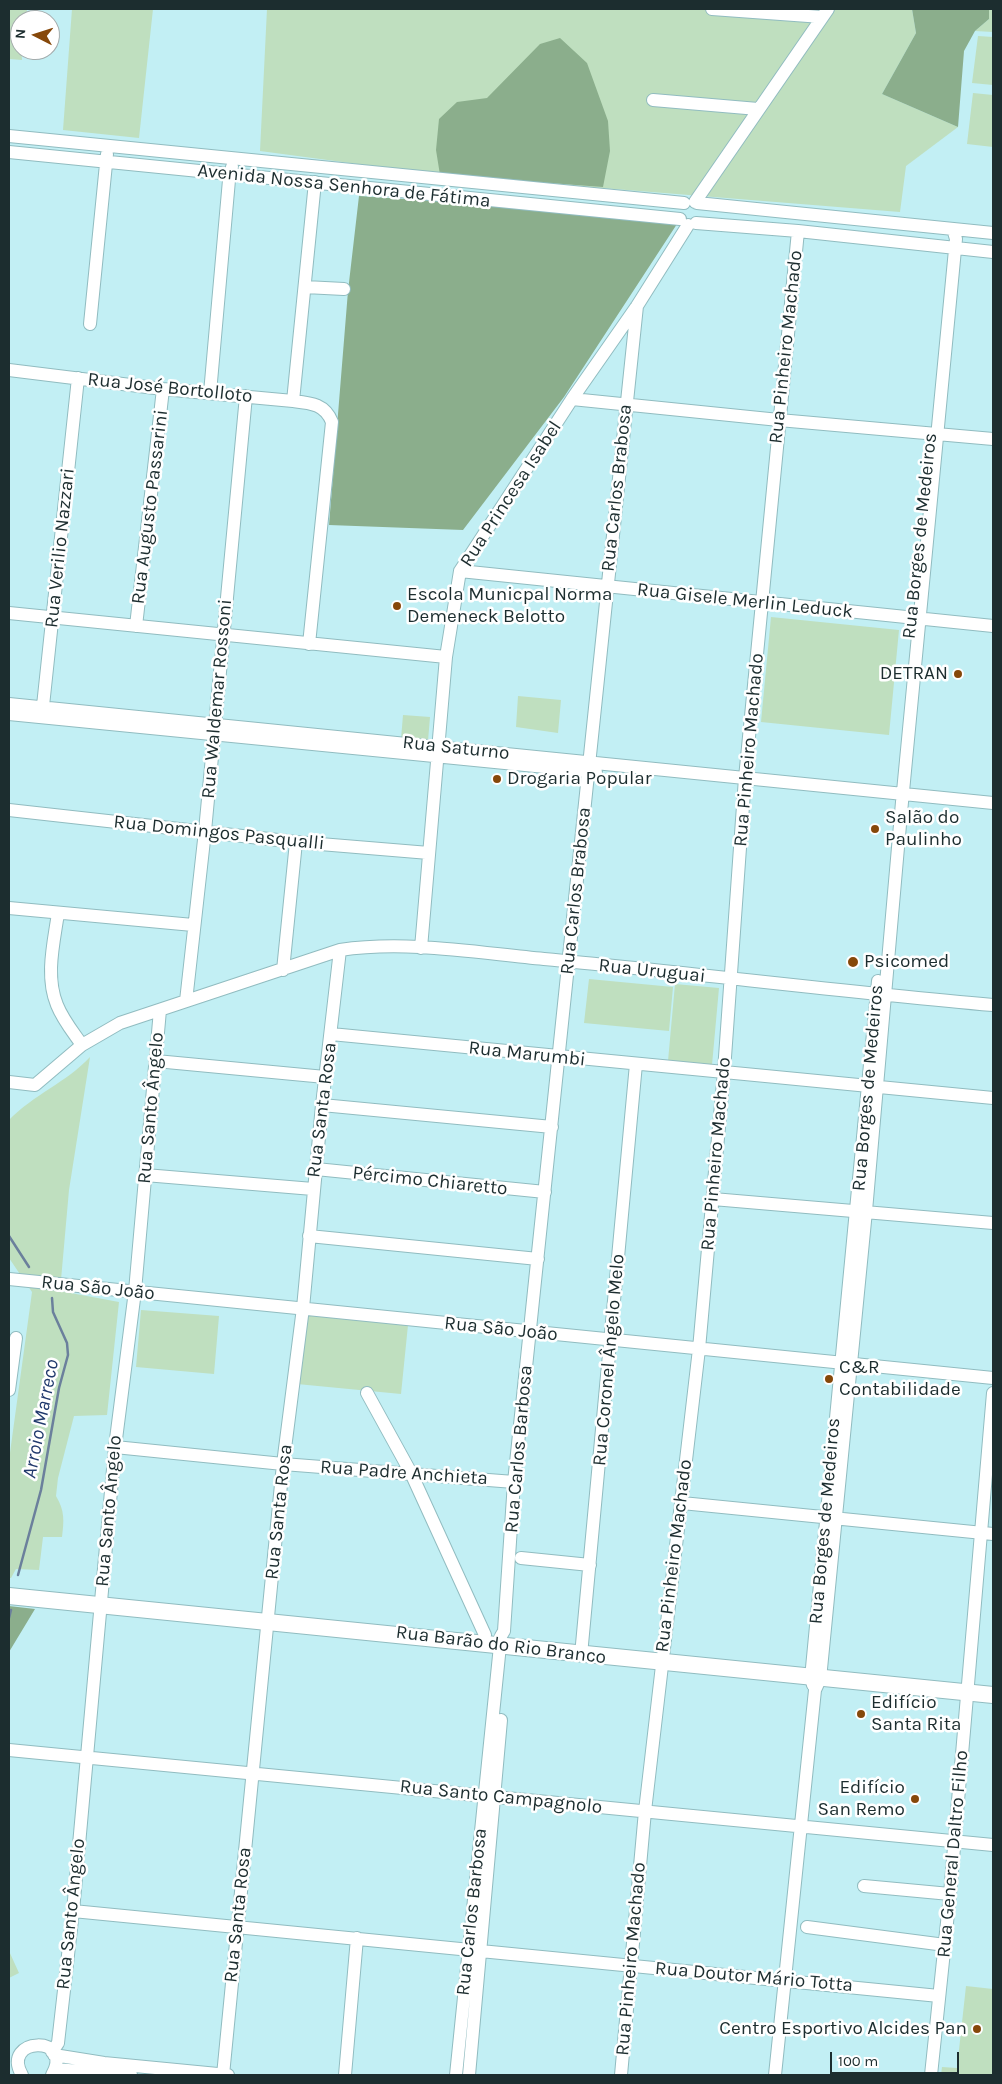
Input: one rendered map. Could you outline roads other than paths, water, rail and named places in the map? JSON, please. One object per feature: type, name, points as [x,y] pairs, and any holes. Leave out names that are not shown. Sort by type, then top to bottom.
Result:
[{"type":"main road","name":"Rua Barão do Rio Branco","points":[[9,1587],[43,1595],[448,1635],[501,1638],[582,1650],[816,1676],[968,1688],[993,1695]]},
{"type":"main road","name":"Rua Barão do Rio Branco","points":[[9,1596],[43,1595]]},
{"type":"main road","name":"Rua Barão do Rio Branco","points":[[968,1688],[993,1685]]},
{"type":"street","points":[[712,9],[825,13]]},
{"type":"street","points":[[692,203],[702,212],[700,218],[688,222],[679,209],[692,203],[825,13]]},
{"type":"street","points":[[654,100],[758,109]]},
{"type":"street","points":[[9,158],[10,136]]},
{"type":"street","name":"Avenida Nossa Senhora de Fátima","points":[[10,136],[993,234]]},
{"type":"street","points":[[90,324],[108,146]]},
{"type":"street","name":"Avenida Nossa Senhora de Fátima","points":[[9,152],[993,252]]},
{"type":"street","points":[[210,393],[230,174],[234,158]]},
{"type":"street","points":[[293,401],[315,182]]},
{"type":"street","name":"Rua Princesa Isabel","points":[[421,948],[446,657],[460,571],[572,399],[637,306],[688,222]]},
{"type":"street","points":[[952,248],[950,234],[953,229]]},
{"type":"street","name":"Rua Pinheiro Machado","points":[[621,2075],[645,1812],[699,1349],[724,1071],[745,782],[798,231]]},
{"type":"street","name":"Rua Borges de Medeiros","points":[[816,1676],[845,1363],[862,1211],[915,618],[935,434],[952,248]]},
{"type":"street","points":[[305,287],[344,289]]},
{"type":"street","name":"Rua Carlos Brabosa","points":[[559,1057],[625,404],[637,306]]},
{"type":"street","name":"Rua José Bortolloto","points":[[9,370],[163,389],[293,401],[315,404],[328,412],[332,422],[309,644]]},
{"type":"street","name":"Rua Verilio Nazzari","points":[[42,712],[78,378]]},
{"type":"street","name":"Rua Augusto Passarini","points":[[136,626],[163,389]]},
{"type":"street","name":"Rua Waldemar Rossoni","points":[[186,1001],[193,925],[206,831],[222,635],[246,396]]},
{"type":"street","points":[[572,399],[993,439]]},
{"type":"street","name":"Rua Gisele Merlin Leduck","points":[[460,571],[762,604],[993,626]]},
{"type":"street","points":[[9,613],[446,657]]},
{"type":"street","name":"Rua Saturno","points":[[9,704],[42,712],[745,782],[898,798],[993,811]]},
{"type":"street","name":"Rua Saturno","points":[[9,714],[42,712]]},
{"type":"street","name":"Rua Saturno","points":[[898,798],[993,803]]},
{"type":"street","name":"Rua Domingos Pasqualli","points":[[9,810],[296,842],[429,853]]},
{"type":"street","points":[[283,970],[296,842]]},
{"type":"street","points":[[9,908],[193,925]]},
{"type":"street","points":[[58,913],[52,960],[52,987],[60,1012],[82,1045]]},
{"type":"street","name":"Rua Uruguai","points":[[9,1082],[35,1085],[82,1045],[120,1023],[340,950],[381,946],[569,962],[993,1005]]},
{"type":"street","name":"Rua Santa Rosa","points":[[223,2075],[283,1464],[303,1308],[313,1189],[340,950]]},
{"type":"street","name":"Rua Santo Ângelo","points":[[53,2054],[58,2043],[73,1910],[100,1601],[115,1447],[135,1292],[160,1010]]},
{"type":"street","name":"Rua Marumbi","points":[[331,1034],[993,1098]]},
{"type":"street","name":"Rua Carlos Barbosa","points":[[456,2075],[474,1949],[490,1796],[514,1482],[559,1057]]},
{"type":"street","points":[[156,1061],[325,1076]]},
{"type":"street","name":"Rua Coronel Ângelo Melo","points":[[582,1650],[636,1064]]},
{"type":"street","points":[[322,1104],[552,1127]]},
{"type":"street","name":"Pércimo Chiaretto","points":[[316,1169],[545,1192]]},
{"type":"street","points":[[144,1175],[313,1189]]},
{"type":"street","points":[[712,1199],[993,1223]]},
{"type":"street","points":[[309,1236],[538,1259]]},
{"type":"street","name":"Rua São João","points":[[9,1279],[993,1378]]},
{"type":"street","points":[[9,1390],[16,1338]]},
{"type":"street","points":[[367,1393],[501,1638]]},
{"type":"street","name":"Rua General Daltro Filho","points":[[931,2075],[950,1894],[968,1688],[987,1533],[993,1393]]},
{"type":"street","name":"Rua Padre Anchieta","points":[[115,1447],[283,1464],[514,1482]]},
{"type":"street","points":[[682,1503],[987,1533]]},
{"type":"street","points":[[521,1558],[590,1565]]},
{"type":"street","points":[[775,2075],[816,1676]]},
{"type":"street","name":"Rua Santo Campagnolo","points":[[9,1750],[993,1845]]},
{"type":"street","points":[[864,1886],[950,1894]]},
{"type":"street","name":"Rua Doutor Mário Totta","points":[[73,1910],[785,1979],[939,1996]]},
{"type":"street","points":[[807,1927],[945,1945]]},
{"type":"street","points":[[345,2075],[357,1938]]},
{"type":"street","name":"Rua Carlos Barbosa","points":[[468,2075],[474,1949]]},
{"type":"street","points":[[13,2075],[20,2069],[21,2053],[50,2037],[61,2012]]},
{"type":"street","points":[[35,2044],[48,2047],[53,2054],[77,2064],[131,2075]]},
{"type":"street","points":[[53,2054],[53,2074],[77,2064],[228,2075]]},
{"type":"waterway","name":"Arroio Marreco","points":[[9,1236],[29,1267]]},
{"type":"waterway","name":"Arroio Marreco","points":[[18,1575],[41,1490],[59,1388],[68,1355],[67,1343],[53,1312],[52,1298]]},
{"type":"waterway","name":"Arroio Marreco","points":[[9,1618],[11,1610]]},
{"type":"place","name":"Escola Municpal Norma Demeneck Belotto","points":[[397,606]]},
{"type":"place","name":"DETRAN","points":[[958,674]]},
{"type":"place","name":"Drogaria Popular","points":[[497,779]]},
{"type":"place","name":"Salão do Paulinho","points":[[875,829]]},
{"type":"place","name":"Psicomed","points":[[853,962]]},
{"type":"place","name":"C&R Contabilidade","points":[[829,1379]]},
{"type":"place","name":"Edifício Santa Rita","points":[[861,1714]]},
{"type":"place","name":"Edifício San Remo","points":[[915,1799]]},
{"type":"place","name":"Centro Esportivo Alcides Pan","points":[[977,2029]]}]
